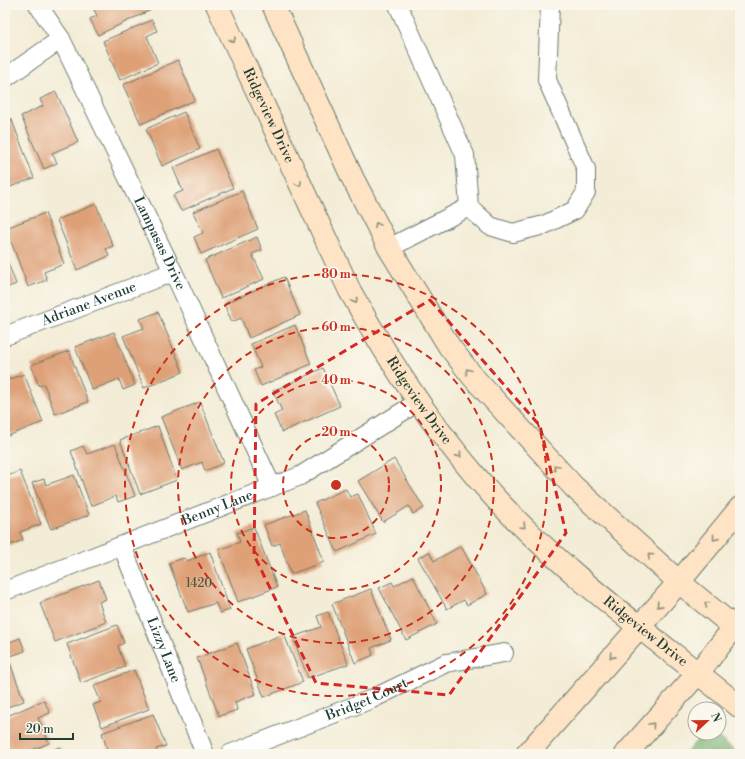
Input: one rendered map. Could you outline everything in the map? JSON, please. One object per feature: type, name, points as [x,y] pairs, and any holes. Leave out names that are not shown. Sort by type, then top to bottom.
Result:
[{"type":"main road","name":"Ridgeview Drive","points":[[217,5],[350,291],[372,331],[418,402],[450,444],[496,499],[549,550],[638,627],[698,672],[740,707]]},
{"type":"main road","points":[[273,5],[353,179],[389,248],[431,319],[473,378],[574,487],[679,582],[738,626],[626,754]]},
{"type":"main road","points":[[527,754],[679,582],[740,508]]},
{"type":"street","name":"Lampasas Drive","points":[[38,5],[61,39],[173,272],[272,487]]},
{"type":"street","points":[[398,5],[465,155],[469,207],[490,226],[513,233],[544,225],[575,210],[586,192],[586,169],[547,80],[550,5]]},
{"type":"street","points":[[5,78],[61,39]]},
{"type":"street","points":[[389,248],[469,207]]},
{"type":"street","name":"Adriane Avenue","points":[[5,336],[173,272]]},
{"type":"street","name":"Benny Lane","points":[[5,591],[300,476],[418,402]]},
{"type":"street","name":"Lizzy Lane","points":[[122,546],[205,754]]},
{"type":"street","name":"Bridget Court","points":[[230,754],[372,699],[446,663],[504,653]]},
{"type":"highlighted area","points":[[430,300],[540,426],[566,533],[449,695],[316,683],[254,555],[256,404]]},
{"type":"green space","points":[[696,741],[723,741],[740,754],[685,754]]},
{"type":"building","points":[[92,5],[154,5],[155,8],[98,35],[90,19],[97,16]]},
{"type":"building","points":[[152,20],[157,31],[147,36],[158,63],[120,80],[103,41]]},
{"type":"building","points":[[178,60],[195,100],[141,124],[123,85]]},
{"type":"building","points":[[56,92],[78,142],[52,153],[57,163],[44,169],[21,116],[43,106],[40,99]]},
{"type":"building","points":[[184,112],[200,149],[162,166],[146,129]]},
{"type":"building","points":[[11,118],[34,178],[5,189],[5,121]]},
{"type":"building","points":[[216,149],[233,188],[181,211],[173,195],[183,191],[173,168]]},
{"type":"building","points":[[242,191],[258,229],[201,254],[194,237],[203,233],[193,212]]},
{"type":"building","points":[[96,204],[113,246],[106,249],[109,256],[77,270],[57,220]]},
{"type":"building","points":[[45,213],[64,264],[44,272],[47,280],[28,287],[6,228]]},
{"type":"building","points":[[257,237],[262,250],[252,254],[264,279],[221,298],[205,260]]},
{"type":"building","points":[[5,255],[16,284],[6,288],[9,296],[5,297]]},
{"type":"building","points":[[284,277],[300,315],[249,338],[241,318],[232,322],[224,304]]},
{"type":"building","points":[[158,312],[183,372],[144,388],[123,336],[144,328],[140,319]]},
{"type":"building","points":[[295,325],[311,364],[261,386],[254,370],[261,367],[251,344]]},
{"type":"building","points":[[114,332],[135,385],[123,390],[119,379],[92,390],[75,347]]},
{"type":"building","points":[[69,351],[88,402],[55,414],[44,384],[39,386],[31,365]]},
{"type":"building","points":[[323,368],[340,406],[282,432],[274,415],[282,411],[273,391]]},
{"type":"building","points":[[24,374],[43,422],[5,437],[5,381]]},
{"type":"building","points":[[200,402],[224,463],[205,471],[202,462],[182,470],[161,417]]},
{"type":"building","points":[[158,426],[177,480],[140,494],[120,440]]},
{"type":"building","points":[[115,444],[135,496],[118,502],[116,496],[91,506],[71,451],[83,446],[87,454]]},
{"type":"building","points":[[394,459],[424,508],[413,514],[409,506],[383,522],[358,481]]},
{"type":"building","points":[[20,471],[41,524],[20,532],[23,540],[5,547],[5,477]]},
{"type":"building","points":[[74,475],[89,515],[51,529],[32,483],[44,479],[46,485]]},
{"type":"building","points":[[346,489],[350,497],[358,494],[376,534],[337,552],[315,503]]},
{"type":"building","points":[[305,510],[324,562],[291,574],[280,543],[272,546],[264,525]]},
{"type":"building","points":[[254,527],[277,587],[238,602],[219,550],[240,542],[237,533]]},
{"type":"building","points":[[461,546],[487,594],[467,605],[464,600],[447,609],[418,558],[429,552],[434,561]]},
{"type":"building","points":[[210,552],[230,610],[220,613],[216,603],[188,612],[169,563],[184,558],[187,561]]},
{"type":"building","points":[[413,576],[437,624],[406,640],[379,588],[392,582],[394,586]]},
{"type":"building","points":[[99,580],[106,599],[99,602],[106,622],[55,642],[40,603]]},
{"type":"building","points":[[371,589],[391,640],[371,648],[373,655],[355,663],[332,604]]},
{"type":"building","points":[[328,612],[348,664],[308,678],[293,637],[321,627],[317,616]]},
{"type":"building","points":[[117,625],[124,643],[118,646],[125,667],[81,683],[67,644]]},
{"type":"building","points":[[5,630],[10,642],[20,638],[25,651],[5,658]]},
{"type":"building","points":[[284,634],[303,682],[264,697],[246,649]]},
{"type":"building","points":[[237,643],[256,694],[235,702],[237,710],[219,716],[197,658]]},
{"type":"building","points":[[10,663],[24,701],[5,708],[5,665]]},
{"type":"building","points":[[134,670],[149,709],[102,727],[93,705],[101,702],[94,686]]},
{"type":"building","points":[[44,700],[50,713],[38,718],[49,743],[23,754],[5,754],[5,717]]},
{"type":"building","points":[[153,714],[166,746],[156,749],[158,754],[109,754],[102,733]]},
{"type":"building","points":[[60,747],[63,754],[41,754]]}]
